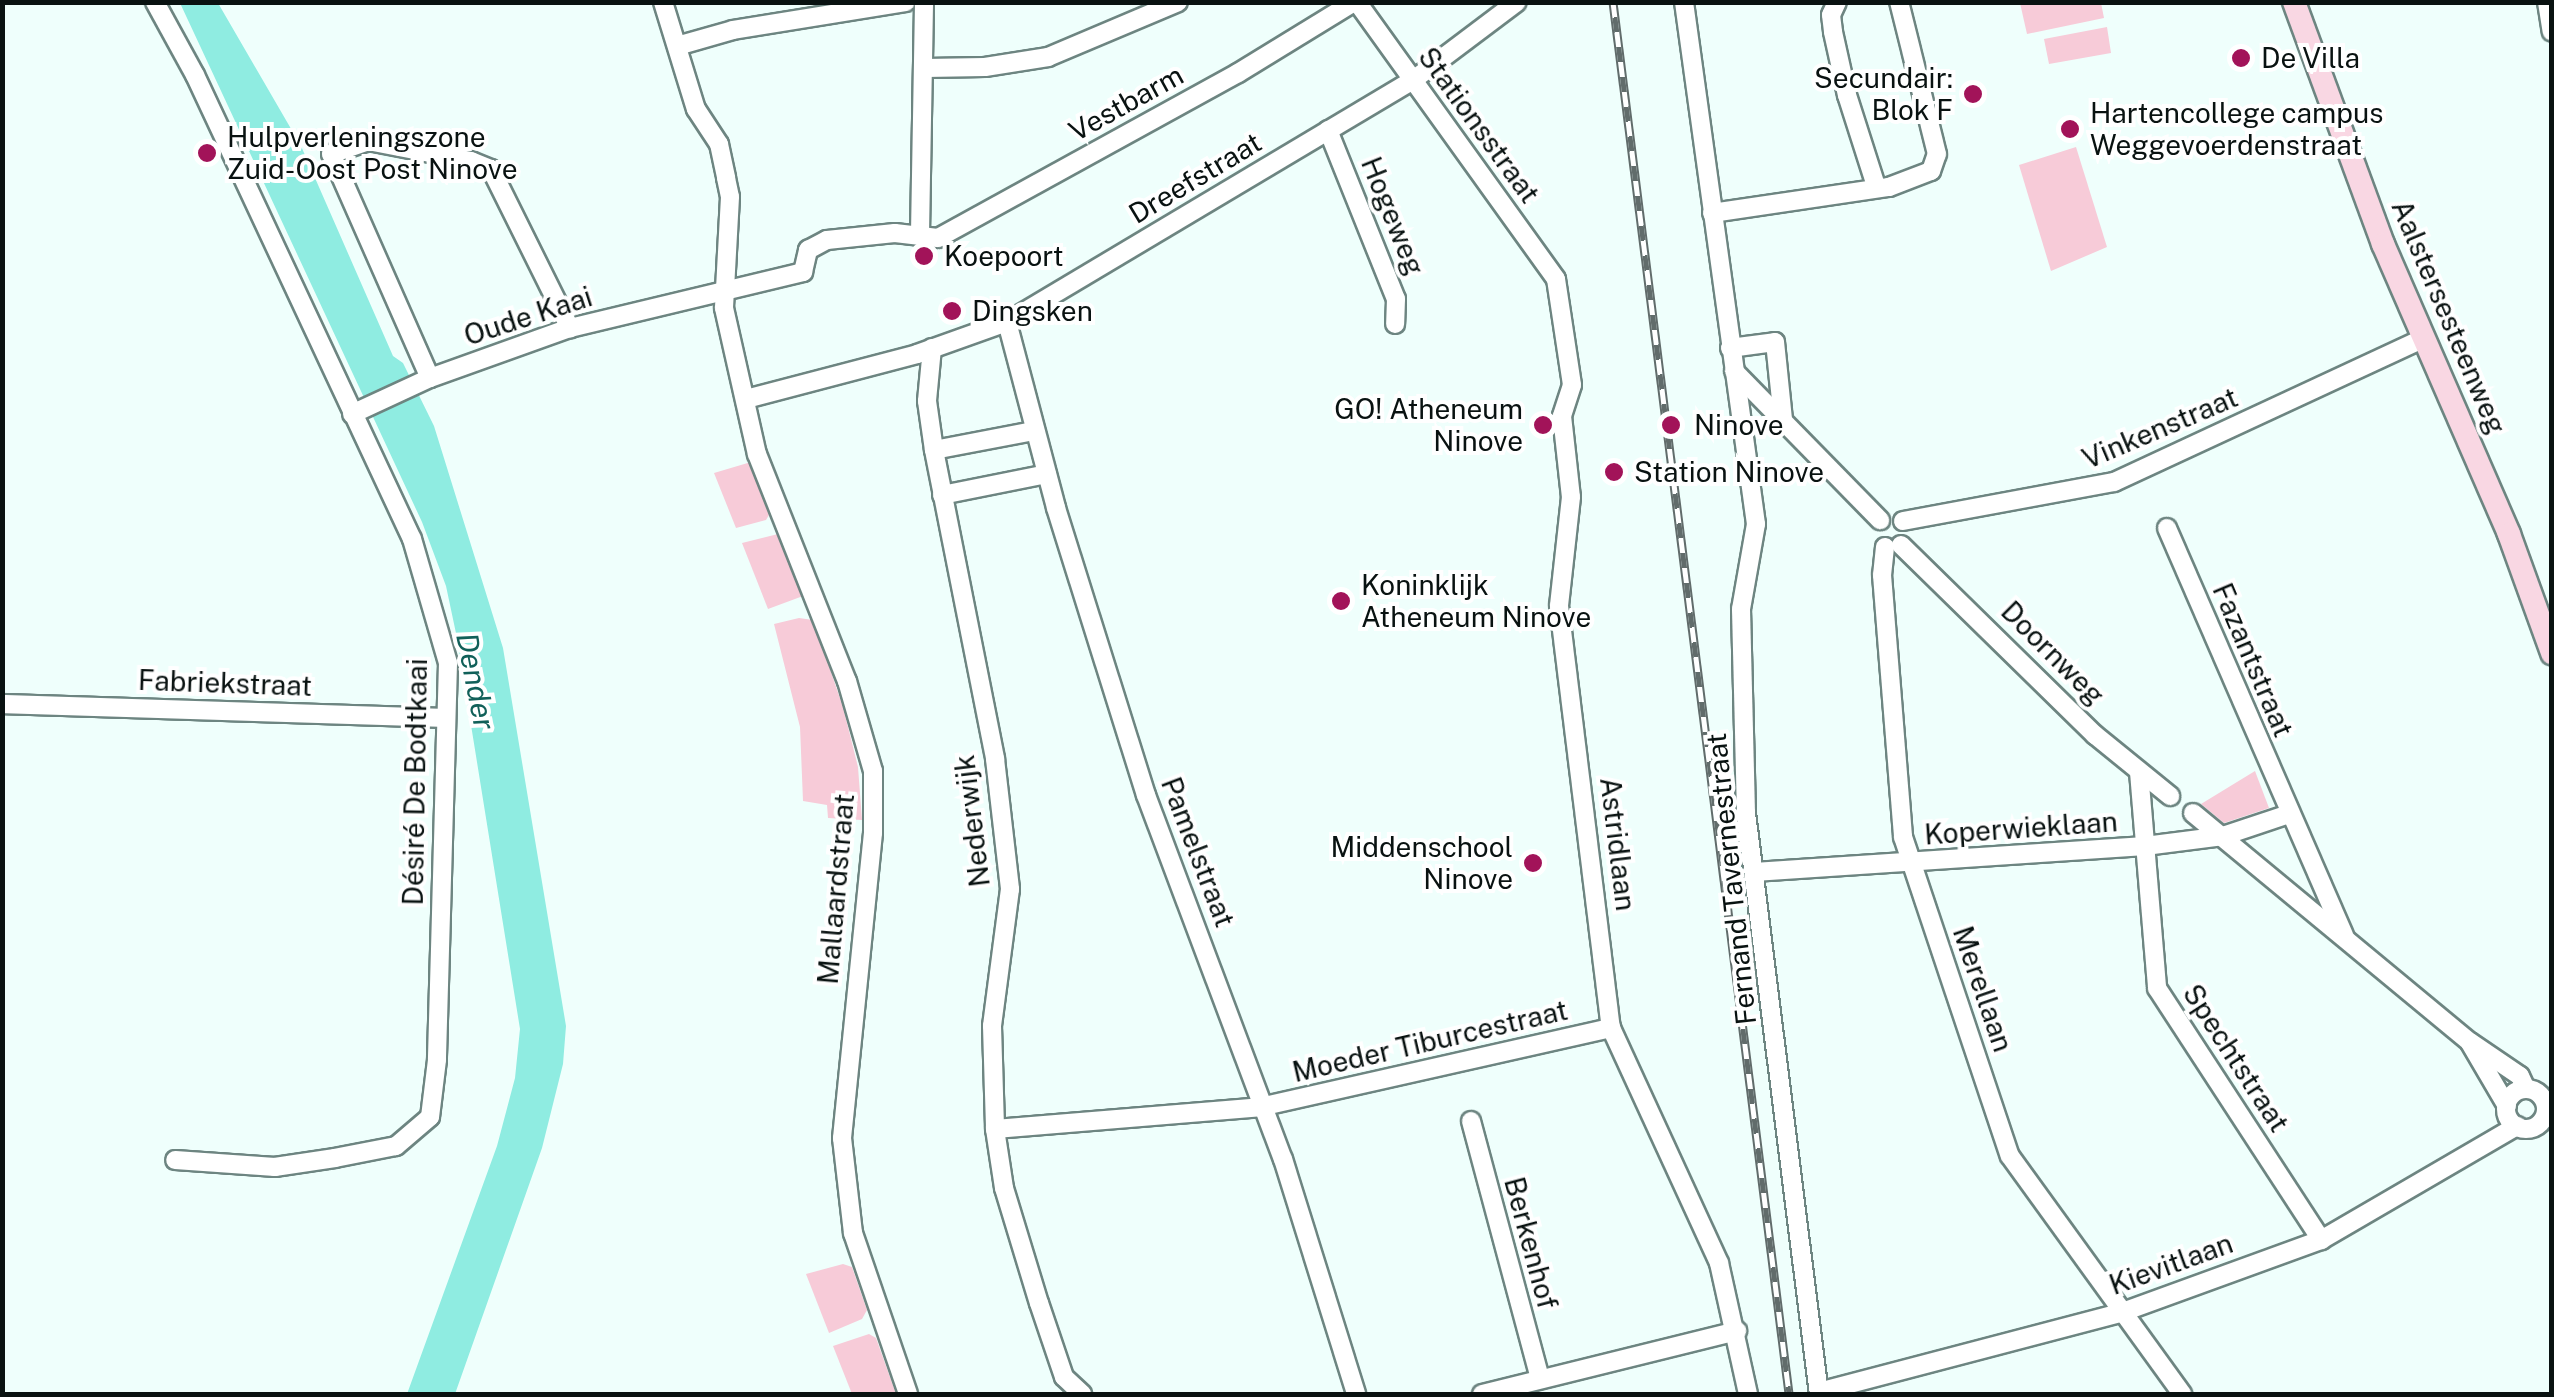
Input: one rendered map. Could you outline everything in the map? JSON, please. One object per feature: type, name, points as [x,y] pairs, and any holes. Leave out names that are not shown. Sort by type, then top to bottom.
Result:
[{"type":"main road","name":"Aalstersesteenweg","points":[[2294,2],[2383,244],[2509,534],[2552,653]]},
{"type":"street","name":"Désiré De Bodtkaai","points":[[155,2],[195,75],[412,538],[448,663],[437,1060],[430,1116],[396,1146],[335,1158],[276,1167],[175,1160]]},
{"type":"street","name":"Mallaardstraat","points":[[664,2],[696,109],[718,144],[726,178],[724,308],[762,471],[847,681],[873,771],[873,833],[842,1138],[853,1232],[908,1394]]},
{"type":"street","points":[[920,233],[924,2]]},
{"type":"street","points":[[925,68],[985,67],[1048,57],[1178,2]]},
{"type":"street","name":"Stationsstraat","points":[[1356,2],[1556,279]]},
{"type":"street","name":"Vestbarm","points":[[727,292],[803,272],[808,250],[827,240],[920,233],[938,238],[1238,73],[1356,2]]},
{"type":"street","name":"Dreefstraat","points":[[746,399],[932,348],[1006,322],[1412,80],[1517,2]]},
{"type":"street","name":"Fernand Tavernestraat","points":[[1684,2],[1756,524],[1741,608],[1746,813],[1819,1393]]},
{"type":"street","points":[[1837,2],[1832,16],[1833,32],[1876,186]]},
{"type":"street","points":[[1712,212],[1889,187],[1924,177],[1936,161],[1899,2]]},
{"type":"street","points":[[2547,2],[2552,32]]},
{"type":"street","points":[[677,46],[733,30],[899,4]]},
{"type":"street","name":"Hogeweg","points":[[1328,130],[1396,298],[1395,324]]},
{"type":"street","points":[[430,378],[331,154],[368,140],[491,169],[570,328]]},
{"type":"street","name":"Astridlaan","points":[[1556,279],[1572,385],[1562,416],[1571,497],[1559,606],[1612,1028],[1710,1240],[1737,1331],[1748,1394]]},
{"type":"street","name":"Oude Kaai","points":[[356,412],[430,378],[570,328],[727,292]]},
{"type":"street","name":"Pamelstraat","points":[[1006,322],[1034,430],[1146,796],[1260,1107],[1283,1159],[1356,1394]]},
{"type":"street","name":"Vinkenstraat","points":[[1904,521],[2114,482],[2424,338]]},
{"type":"street","points":[[1730,348],[1775,342],[1783,420]]},
{"type":"street","name":"Nederwijk","points":[[932,348],[927,402],[995,758],[1010,889],[992,1026],[995,1129],[1004,1188],[1039,1303],[1064,1377],[1082,1394]]},
{"type":"street","points":[[1734,371],[1880,520]]},
{"type":"street","points":[[934,450],[1034,430]]},
{"type":"street","points":[[942,495],[1047,474]]},
{"type":"street","points":[[1887,516],[1904,521],[1906,538],[1893,546],[1875,535],[1880,520],[1887,516]]},
{"type":"street","name":"Fazantstraat","points":[[2166,528],[2289,814]]},
{"type":"street","name":"Doornweg","points":[[1893,546],[2170,796]]},
{"type":"street","name":"Merellaan","points":[[1893,546],[1882,575],[1903,834],[2010,1156],[2182,1394]]},
{"type":"street","name":"Fabriekstraat","points":[[2,704],[446,718]]},
{"type":"street","name":"Spechtstraat","points":[[2139,772],[2157,988],[2321,1240]]},
{"type":"street","points":[[2192,813],[2470,1042],[2520,1076],[2526,1089],[2542,1097],[2549,1108],[2536,1127],[2517,1126],[2508,1115],[2507,1106],[2470,1042]]},
{"type":"street","points":[[2289,814],[2344,936]]},
{"type":"street","name":"Koperwieklaan","points":[[1754,872],[2144,846],[2223,836],[2289,814]]},
{"type":"street","name":"Moeder Tiburcestraat","points":[[995,1129],[1260,1107],[1612,1028]]},
{"type":"street","points":[[2507,1106],[2517,1092],[2526,1089]]},
{"type":"street","name":"Berkenhof","points":[[1472,1121],[1540,1380]]},
{"type":"street","name":"Kievitlaan","points":[[1819,1393],[2123,1312],[2321,1240],[2517,1126]]},
{"type":"street","points":[[1482,1394],[1737,1331]]},
{"type":"shaded area","points":[[2020,3],[2101,3],[2104,18],[2027,34]]},
{"type":"shaded area","points":[[2107,27],[2111,53],[2049,64],[2044,39]]},
{"type":"shaded area","points":[[2076,147],[2107,247],[2051,271],[2019,165]]},
{"type":"shaded area","points":[[751,462],[769,515],[766,520],[736,528],[714,473]]},
{"type":"shaded area","points":[[778,534],[803,596],[768,609],[742,543]]},
{"type":"shaded area","points":[[799,618],[813,620],[843,707],[858,767],[862,820],[828,818],[827,805],[803,801],[800,727],[774,624]]},
{"type":"shaded area","points":[[2255,771],[2269,808],[2224,823],[2201,804]]},
{"type":"shaded area","points":[[843,1264],[852,1267],[867,1310],[862,1319],[829,1333],[806,1274]]},
{"type":"shaded area","points":[[869,1334],[876,1338],[896,1394],[852,1394],[833,1346]]},
{"type":"water","name":"Dender","points":[[180,3],[218,3],[301,146],[393,356],[403,363],[434,426],[503,648],[566,1026],[563,1064],[542,1148],[455,1394],[407,1394],[497,1146],[515,1078],[520,1029],[457,638],[446,586],[422,522]]},
{"type":"railway","points":[[1613,2],[1789,1394]]},
{"type":"place","name":"De Villa","points":[[2241,58]]},
{"type":"place","name":"Secundair: Blok F","points":[[1973,94]]},
{"type":"place","name":"Hartencollege campus Weggevoerdenstraat","points":[[2070,129]]},
{"type":"place","name":"Hulpverleningszone Zuid-Oost Post Ninove","points":[[207,153]]},
{"type":"place","name":"Koepoort","points":[[924,256]]},
{"type":"place","name":"Dingsken","points":[[952,311]]},
{"type":"place","name":"GO! Atheneum Ninove","points":[[1543,425]]},
{"type":"place","name":"Ninove","points":[[1671,425]]},
{"type":"place","name":"Station Ninove","points":[[1614,472]]},
{"type":"place","name":"Koninklijk Atheneum Ninove","points":[[1341,601]]},
{"type":"place","name":"Middenschool Ninove","points":[[1533,863]]}]
